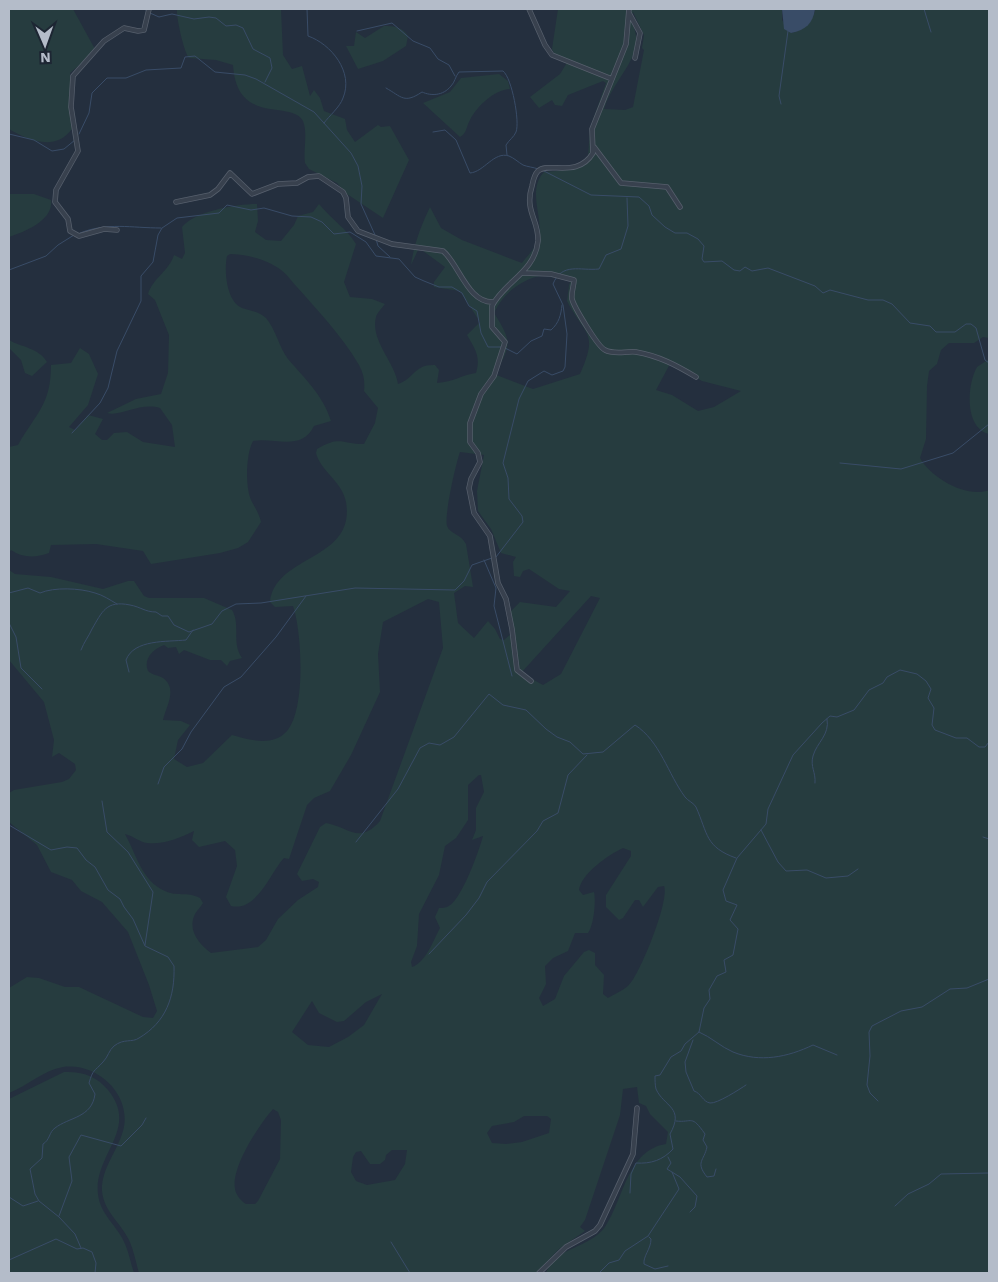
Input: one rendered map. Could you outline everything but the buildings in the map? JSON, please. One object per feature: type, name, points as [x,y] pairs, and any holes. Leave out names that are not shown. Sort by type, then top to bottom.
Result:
[{"type":"street","points":[[117,230],[104,229],[83,236],[72,232],[68,219],[56,205],[55,197],[59,184],[78,151],[71,107],[73,76],[100,45],[113,34],[126,28],[138,32],[144,30],[149,9]]},
{"type":"street","points":[[529,9],[549,52],[612,79]]},
{"type":"street","points":[[532,681],[516,670],[512,629],[506,599],[498,582],[490,536],[474,513],[470,488],[471,479],[480,462],[478,453],[470,442],[470,423],[481,394],[494,376],[505,342],[492,326],[491,310],[494,302],[523,273],[538,241],[528,203],[536,173],[544,169],[569,169],[581,165],[591,157],[594,147],[592,130],[626,44],[629,11]]},
{"type":"street","points":[[629,11],[640,33],[635,58]]},
{"type":"street","points":[[594,147],[621,183],[667,187],[680,207]]},
{"type":"street","points":[[176,202],[210,195],[218,189],[230,173],[252,194],[278,184],[297,183],[314,176],[322,177],[343,192],[346,198],[348,218],[358,231],[392,244],[443,251],[458,275],[478,297],[486,302],[494,302]]},
{"type":"street","points":[[523,273],[551,274],[574,280],[572,295],[574,306],[585,320],[596,342],[606,351],[633,352],[662,358],[696,377]]},
{"type":"street","points":[[539,1273],[559,1252],[595,1231],[600,1225],[634,1154],[637,1108]]},
{"type":"green space","points":[[9,9],[73,9],[96,51],[70,73],[72,129],[58,140],[41,142],[24,137],[9,129]]},
{"type":"green space","points":[[177,9],[281,9],[283,55],[292,69],[302,66],[310,96],[314,90],[320,98],[324,111],[345,119],[347,130],[355,142],[378,125],[381,127],[390,126],[409,160],[383,218],[347,194],[337,183],[309,169],[305,163],[303,121],[297,115],[265,108],[254,104],[244,97],[237,84],[233,65],[216,60],[189,58],[181,34]]},
{"type":"green space","points":[[558,9],[782,9],[782,20],[791,33],[807,25],[813,18],[815,9],[989,9],[989,338],[983,337],[974,343],[949,343],[941,350],[937,364],[929,371],[926,439],[920,458],[940,479],[960,489],[980,492],[989,490],[989,1273],[546,1273],[557,1258],[590,1240],[605,1227],[635,1166],[653,1148],[666,1144],[668,1132],[650,1114],[646,1106],[639,1103],[637,1087],[623,1089],[620,1115],[585,1220],[580,1227],[585,1231],[559,1249],[536,1273],[139,1273],[129,1240],[106,1205],[102,1191],[104,1175],[123,1131],[125,1118],[118,1094],[100,1076],[89,1070],[76,1067],[63,1067],[49,1071],[9,1093],[9,988],[27,977],[39,978],[65,987],[79,987],[143,1017],[153,1018],[157,1011],[128,932],[102,902],[81,891],[72,880],[51,872],[37,845],[9,822],[9,793],[14,790],[62,782],[69,779],[76,770],[75,764],[59,753],[52,757],[54,740],[44,702],[9,660],[9,570],[15,574],[51,577],[103,589],[134,581],[144,596],[149,598],[204,598],[232,610],[236,622],[237,646],[242,658],[230,661],[227,666],[221,660],[210,660],[184,650],[179,654],[176,647],[168,648],[164,645],[156,649],[148,659],[148,671],[163,678],[170,687],[170,698],[163,720],[181,721],[190,725],[178,740],[174,759],[187,767],[203,763],[232,735],[261,741],[275,739],[287,731],[293,720],[300,689],[301,670],[299,633],[293,606],[275,607],[270,602],[275,586],[285,574],[328,547],[339,536],[346,521],[344,495],[322,466],[316,453],[317,449],[336,441],[364,444],[375,423],[378,408],[364,391],[362,372],[352,354],[330,324],[286,274],[276,266],[250,256],[230,254],[227,256],[226,277],[232,299],[242,308],[266,318],[288,359],[318,395],[331,421],[314,426],[309,434],[295,441],[253,441],[249,454],[247,479],[249,494],[261,522],[248,542],[238,548],[220,553],[151,564],[143,551],[96,544],[51,545],[49,553],[39,556],[25,556],[11,550],[9,553],[9,447],[18,445],[41,408],[48,390],[51,365],[71,363],[80,348],[89,354],[98,374],[88,405],[69,427],[75,430],[88,415],[103,419],[95,434],[102,440],[107,440],[114,433],[127,432],[143,442],[175,447],[172,425],[160,408],[145,407],[112,414],[107,413],[136,399],[161,394],[168,373],[169,335],[155,300],[148,294],[153,283],[169,266],[174,255],[182,259],[185,253],[182,227],[188,221],[206,213],[239,205],[257,204],[258,221],[255,232],[266,240],[281,241],[294,225],[298,216],[313,212],[319,204],[348,233],[356,244],[344,282],[350,297],[372,299],[385,304],[376,317],[376,334],[398,384],[408,379],[418,369],[428,365],[435,365],[439,370],[437,383],[476,373],[477,357],[467,335],[480,322],[460,291],[434,287],[434,282],[445,267],[419,248],[411,265],[414,250],[430,207],[441,228],[462,240],[522,263],[533,249],[540,232],[536,196],[539,180],[544,172],[567,170],[568,167],[582,162],[588,156],[590,128],[606,83],[603,81],[568,95],[562,106],[555,105],[552,100],[539,108],[530,97],[560,74],[568,61],[568,59],[555,55],[552,49]],"holes":[[[633,12],[644,35],[642,48],[644,50],[633,107],[625,110],[604,109],[610,94],[635,50],[636,39]],[[544,275],[561,275],[572,278],[567,301],[584,328],[589,341],[589,349],[580,374],[533,389],[494,374],[504,357],[508,344],[504,330],[494,313],[508,293],[521,283]],[[671,362],[702,381],[741,391],[714,407],[698,411],[672,395],[656,390]],[[460,452],[484,455],[477,491],[478,511],[491,529],[501,553],[516,557],[513,562],[514,576],[520,577],[523,571],[529,569],[559,589],[570,591],[556,607],[520,602],[510,612],[512,633],[504,640],[500,639],[488,621],[474,638],[458,623],[454,593],[465,586],[473,587],[466,544],[447,526],[449,501]],[[591,596],[600,598],[561,674],[543,685],[521,673]],[[428,599],[439,602],[443,648],[380,821],[373,828],[360,833],[326,823],[320,827],[297,874],[302,881],[313,879],[319,882],[318,887],[298,900],[278,919],[266,940],[258,947],[211,953],[202,945],[193,931],[193,920],[203,903],[200,898],[169,893],[157,887],[145,874],[125,834],[144,842],[159,843],[194,831],[192,840],[199,847],[225,841],[235,850],[237,866],[226,897],[231,906],[240,906],[248,903],[262,890],[284,858],[289,859],[307,805],[314,798],[330,791],[351,755],[380,692],[378,654],[383,622]],[[481,775],[484,792],[476,808],[476,830],[472,840],[483,836],[478,853],[458,896],[447,907],[439,908],[435,917],[440,928],[429,951],[421,961],[412,967],[411,962],[417,946],[419,914],[439,875],[445,846],[456,838],[468,820],[468,785]],[[623,848],[631,851],[631,856],[606,895],[606,907],[619,920],[623,918],[635,900],[639,900],[643,907],[658,887],[664,886],[665,894],[662,906],[646,954],[628,986],[608,998],[603,994],[604,975],[595,965],[595,953],[589,950],[584,952],[564,976],[555,999],[543,1006],[539,998],[546,984],[545,966],[553,958],[568,951],[575,933],[588,933],[590,929],[594,913],[594,892],[583,895],[579,890],[585,878],[603,860]],[[382,994],[364,1025],[348,1037],[329,1047],[308,1045],[292,1032],[312,1001],[319,1013],[337,1022],[344,1021],[366,1002]],[[273,1109],[278,1112],[281,1120],[280,1159],[255,1204],[246,1204],[241,1200],[235,1189],[237,1169],[247,1147]],[[524,1116],[547,1116],[551,1119],[549,1133],[522,1142],[492,1143],[487,1133],[492,1126],[514,1122]],[[392,1150],[407,1150],[405,1164],[395,1180],[367,1185],[356,1181],[351,1172],[353,1157],[356,1152],[361,1151],[370,1164],[380,1164]]]},
{"type":"green space","points":[[384,26],[395,27],[404,31],[408,36],[406,46],[383,61],[358,69],[346,46],[354,46],[356,32],[365,38]]},
{"type":"green space","points":[[499,74],[508,81],[510,89],[498,92],[482,104],[473,115],[464,134],[460,137],[423,103],[450,92],[461,78]]},
{"type":"green space","points":[[9,194],[34,194],[51,200],[51,207],[48,214],[37,224],[9,237]]},
{"type":"green space","points":[[9,340],[35,351],[44,357],[47,362],[32,376],[25,373],[21,360],[9,348]]},
{"type":"green space","points":[[989,359],[989,434],[981,430],[975,423],[970,405],[970,394],[971,384],[977,367]]},
{"type":"green space","points":[[64,1072],[88,1075],[99,1081],[108,1090],[117,1104],[118,1130],[102,1167],[98,1180],[98,1194],[102,1208],[125,1244],[134,1273],[9,1273],[9,1099]]},
{"type":"water","points":[[782,9],[815,9],[813,18],[805,28],[791,33],[784,29]]},
{"type":"waterway","points":[[307,9],[308,36],[325,45],[332,52],[343,69],[345,78],[346,88],[342,101],[324,123]]},
{"type":"waterway","points":[[924,9],[931,32]]},
{"type":"waterway","points":[[150,13],[159,17],[172,14],[194,19],[216,18],[226,26],[236,25],[243,28],[253,49],[270,58],[272,68],[265,82]]},
{"type":"waterway","points":[[357,31],[392,23],[413,41],[430,48],[438,59],[449,65],[455,76]]},
{"type":"waterway","points":[[781,104],[779,96],[788,31]]},
{"type":"waterway","points":[[79,134],[89,113],[92,93],[107,78],[126,78],[146,70],[181,68],[185,57],[195,56],[215,72],[245,75],[256,79],[314,112],[351,153],[358,166],[362,186],[361,204],[375,235]]},
{"type":"waterway","points":[[386,88],[403,98],[411,98],[422,92],[429,94],[444,92],[452,84],[459,72],[503,71],[512,91],[517,119],[516,132],[506,145],[507,155]]},
{"type":"waterway","points":[[433,132],[445,130],[456,140],[470,173],[504,155],[523,165],[538,169]]},
{"type":"waterway","points":[[9,134],[34,140],[52,151],[64,149],[75,140]]},
{"type":"waterway","points":[[542,170],[591,195],[639,197],[649,206],[652,215],[665,227],[675,233],[687,233],[698,239],[704,246],[702,259],[704,262],[722,261],[734,270],[740,271],[745,267],[752,271],[768,268],[815,286],[823,293],[830,290],[868,300],[883,300],[892,304],[910,323],[930,326],[936,332],[955,332],[966,324],[971,324],[976,328],[985,360],[989,363]]},
{"type":"waterway","points":[[496,557],[523,522],[522,516],[509,499],[508,478],[503,463],[519,399],[528,381],[544,371],[552,375],[563,371],[565,367],[567,334],[563,305],[553,284],[557,277],[566,270],[599,269],[606,255],[621,249],[628,226],[627,198]]},
{"type":"waterway","points":[[72,433],[100,403],[108,388],[117,351],[141,301],[141,276],[153,262],[158,235],[162,228],[177,218],[219,213],[227,205],[251,210],[264,208],[292,216],[311,217],[322,222],[334,234],[350,232],[366,242],[376,256],[399,259],[415,277],[439,287],[452,287],[462,293],[469,306],[477,311],[481,333],[488,347],[501,347]]},
{"type":"waterway","points":[[80,233],[120,226],[161,228]]},
{"type":"waterway","points":[[9,270],[46,256],[58,245],[74,235]]},
{"type":"waterway","points":[[376,239],[378,246],[390,257]]},
{"type":"waterway","points":[[505,348],[517,354],[531,341],[542,336],[544,329],[551,330],[559,319],[562,305]]},
{"type":"waterway","points":[[840,463],[901,469],[953,453],[989,424]]},
{"type":"waterway","points":[[81,650],[102,613],[115,604],[130,605],[156,612],[162,616],[168,616],[174,625],[189,632],[212,624],[222,611],[236,604],[261,603],[355,588],[455,590],[464,581],[472,565],[492,558]]},
{"type":"waterway","points":[[484,560],[496,588],[494,606],[512,676]]},
{"type":"waterway","points":[[9,593],[28,588],[40,593],[60,589],[75,589],[98,594],[117,604]]},
{"type":"waterway","points":[[158,784],[164,767],[182,749],[191,732],[224,687],[241,677],[276,637],[306,596]]},
{"type":"waterway","points":[[9,623],[16,637],[21,668],[42,689]]},
{"type":"waterway","points":[[129,672],[126,660],[136,648],[152,643],[186,640],[193,630]]},
{"type":"waterway","points":[[630,1193],[631,1174],[636,1163],[647,1163],[656,1160],[665,1156],[673,1149],[670,1134],[674,1125],[674,1113],[656,1089],[655,1076],[660,1075],[671,1057],[681,1051],[685,1044],[699,1032],[704,1008],[710,999],[709,990],[717,976],[726,972],[724,960],[733,955],[738,929],[730,920],[737,905],[726,901],[723,890],[737,858],[766,824],[768,809],[793,755],[830,716],[837,717],[854,710],[869,690],[883,683],[887,677],[900,670],[917,674],[926,681],[931,689],[928,698],[934,708],[932,725],[935,730],[956,738],[967,738],[979,747],[985,747],[989,742]]},
{"type":"waterway","points":[[356,842],[398,789],[420,748],[429,743],[440,745],[454,737],[489,694],[503,705],[526,710],[546,729],[557,737],[570,742],[583,754],[603,752],[635,725],[651,740],[679,788],[695,806],[713,844],[726,854],[736,858]]},
{"type":"waterway","points":[[815,783],[812,760],[827,730],[827,719]]},
{"type":"waterway","points":[[429,954],[466,915],[479,898],[487,882],[537,831],[543,821],[558,813],[568,775],[587,755]]},
{"type":"waterway","points":[[102,801],[107,832],[128,852],[153,892],[145,945]]},
{"type":"waterway","points":[[9,825],[51,850],[67,847],[77,848],[86,860],[95,867],[108,890],[120,899],[133,919],[145,946],[168,957],[174,966],[173,988],[167,1008],[162,1016],[148,1032],[139,1038],[121,1042],[112,1048],[105,1060],[92,1075],[89,1083],[95,1094],[89,1108],[79,1116],[53,1130],[43,1144],[42,1158],[30,1169],[35,1194],[39,1201],[59,1217],[75,1234],[81,1248]]},
{"type":"waterway","points":[[761,830],[778,862],[786,871],[807,870],[826,878],[848,876],[858,869]]},
{"type":"waterway","points":[[983,837],[989,839]]},
{"type":"waterway","points":[[878,1101],[870,1093],[867,1085],[870,1056],[869,1032],[872,1026],[901,1011],[922,1007],[950,989],[967,988],[989,979]]},
{"type":"waterway","points":[[699,1032],[733,1052],[753,1057],[774,1057],[794,1053],[813,1045],[837,1055]]},
{"type":"waterway","points":[[693,1040],[685,1062],[686,1072],[694,1091],[706,1101],[713,1103],[746,1085]]},
{"type":"waterway","points":[[59,1216],[72,1181],[69,1157],[81,1135],[121,1146],[142,1125],[146,1118]]},
{"type":"waterway","points":[[676,1121],[692,1121],[697,1124],[705,1134],[703,1140],[707,1147],[701,1162],[703,1172],[707,1177],[714,1176],[716,1169]]},
{"type":"waterway","points":[[668,1157],[671,1163],[667,1169],[680,1177],[697,1196],[695,1207],[690,1212]]},
{"type":"waterway","points":[[599,1273],[609,1263],[619,1260],[625,1251],[648,1236],[679,1189],[672,1172]]},
{"type":"waterway","points":[[895,1206],[908,1194],[929,1184],[941,1174],[989,1173]]},
{"type":"waterway","points":[[9,1197],[23,1206],[38,1201]]},
{"type":"waterway","points":[[649,1237],[651,1243],[644,1264],[655,1269],[668,1266]]},
{"type":"waterway","points":[[9,1260],[56,1239],[77,1249],[83,1248],[92,1252],[96,1263],[95,1273]]},
{"type":"waterway","points":[[391,1242],[410,1273]]}]
